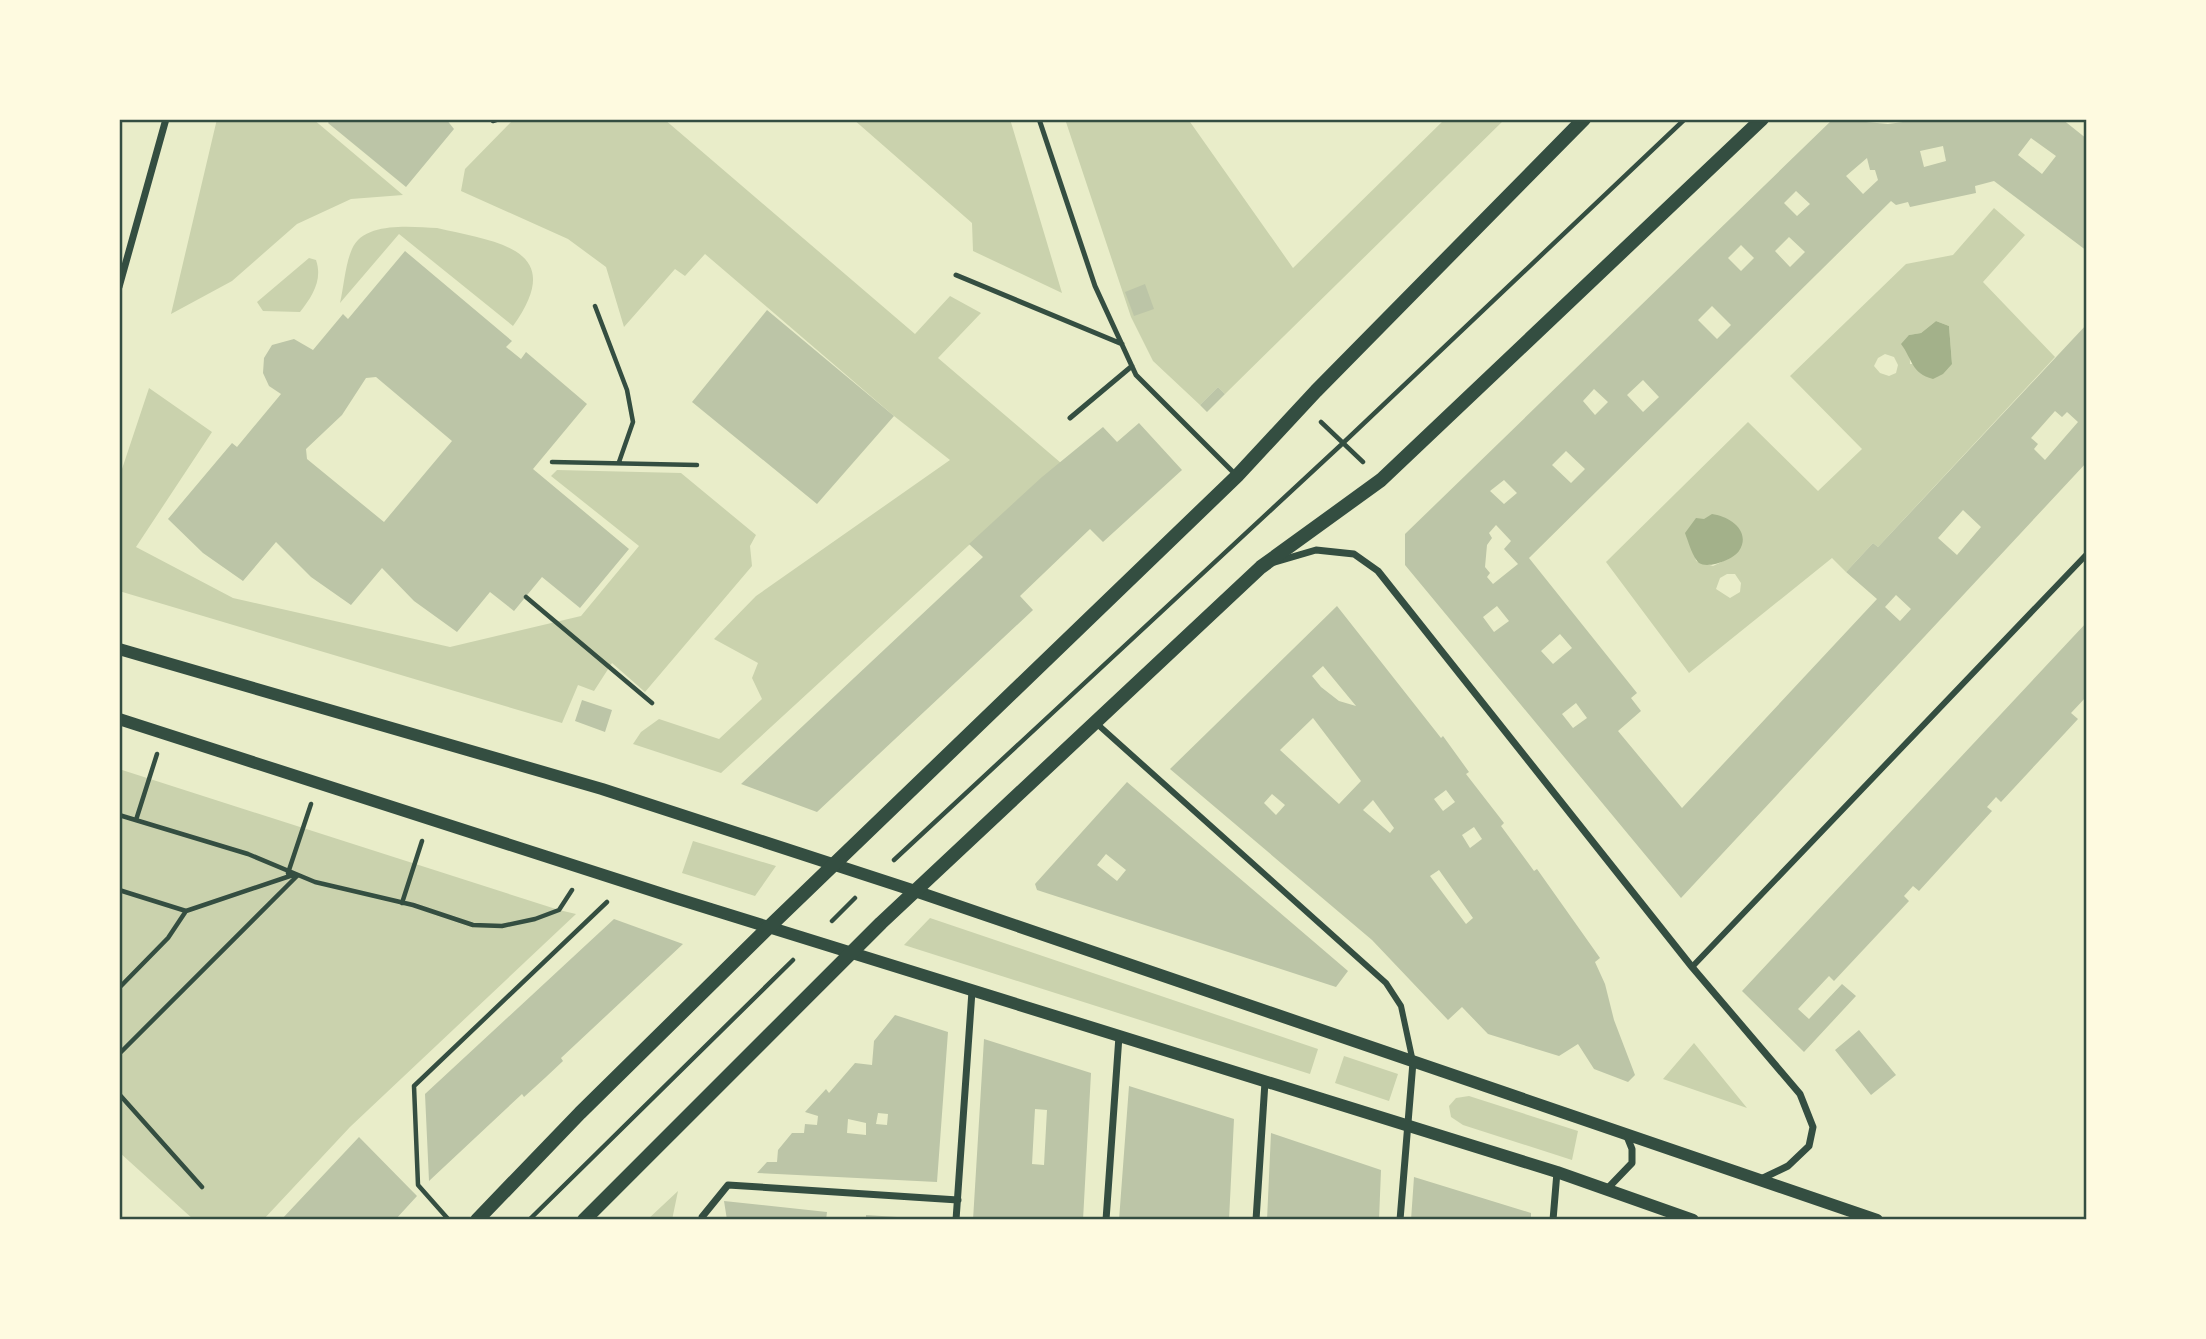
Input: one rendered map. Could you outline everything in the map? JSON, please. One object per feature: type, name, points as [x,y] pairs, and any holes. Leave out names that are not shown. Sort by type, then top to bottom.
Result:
[{"type":"main road","points":[[477,1220],[580,1112],[770,926],[1237,476],[1303,404],[1584,119]]},
{"type":"main road","points":[[584,1220],[881,923],[1261,567],[1381,480],[1762,119]]},
{"type":"street","points":[[119,287],[166,119]]},
{"type":"street","points":[[1261,567],[1316,550],[1354,554],[1378,571],[1692,967],[1800,1094],[1813,1127],[1809,1146],[1788,1166],[1760,1180]]},
{"type":"street","points":[[1692,967],[2087,554]]},
{"type":"street","points":[[119,649],[603,789],[915,891],[1413,1062],[1624,1131],[1877,1220]]},
{"type":"street","points":[[119,719],[628,883],[1557,1172],[1693,1220]]},
{"type":"street","points":[[1096,723],[1386,982],[1401,1006],[1413,1062],[1400,1220]]},
{"type":"street","points":[[956,1220],[972,991]]},
{"type":"street","points":[[1106,1220],[1119,1036]]},
{"type":"street","points":[[1256,1220],[1265,1082]]},
{"type":"street","points":[[1608,1189],[1632,1163],[1632,1149],[1624,1131]]},
{"type":"street","points":[[1553,1220],[1557,1172]]},
{"type":"street","points":[[702,1220],[728,1185],[958,1200]]},
{"type":"lane","points":[[1039,119],[1095,286],[1136,375],[1237,476]]},
{"type":"lane","points":[[956,275],[1122,344]]},
{"type":"lane","points":[[1070,418],[1132,366]]},
{"type":"path","points":[[529,1220],[874,878],[1342,444],[1685,119]]},
{"type":"path","points":[[595,306],[627,390],[633,422],[619,462]]},
{"type":"path","points":[[1303,404],[1381,480]]},
{"type":"path","points":[[552,462],[697,465]]},
{"type":"path","points":[[526,597],[652,703]]},
{"type":"path","points":[[136,820],[164,734]]},
{"type":"path","points":[[119,1054],[293,874],[318,783]]},
{"type":"path","points":[[119,815],[248,854],[293,874],[473,925],[502,926],[559,910],[586,869]]},
{"type":"path","points":[[402,903],[429,819]]},
{"type":"path","points":[[119,890],[186,911],[293,874]]},
{"type":"path","points":[[449,1220],[418,1185],[414,1086],[628,883]]},
{"type":"path","points":[[119,988],[168,938],[186,911]]},
{"type":"path","points":[[119,1094],[202,1188]]},
{"type":"shaded area","points":[[217,119],[313,119],[403,195],[351,199],[297,224],[232,281],[171,314]]},
{"type":"shaded area","points":[[508,119],[664,119],[915,334],[950,296],[981,313],[938,358],[1061,463],[721,773],[633,744],[641,732],[659,719],[719,739],[762,699],[752,678],[758,663],[714,639],[756,596],[950,460],[894,416],[705,254],[685,276],[675,269],[624,327],[606,267],[568,239],[461,191],[465,169],[511,122]]},
{"type":"shaded area","points":[[853,119],[1010,119],[1062,293],[973,251],[972,223]]},
{"type":"shaded area","points":[[1065,119],[1188,119],[1293,268],[1445,119],[1505,119],[1225,394],[1218,387],[1200,405],[1153,361],[1131,317]]},
{"type":"shaded area","points":[[1994,208],[2025,235],[1983,282],[2055,357],[1878,547],[1873,543],[1846,572],[1832,558],[1689,673],[1606,562],[1748,422],[1818,491],[1862,449],[1790,376],[1906,264],[1953,255]],"holes":[[[1936,321],[1949,326],[1952,364],[1910,364],[1909,335],[1921,333]],[[1885,354],[1894,357],[1898,365],[1896,373],[1889,376],[1880,373],[1874,366],[1878,358]],[[1695,553],[1730,558],[1713,566],[1696,561]],[[1735,574],[1741,583],[1740,592],[1730,598],[1716,589],[1720,578]]]},
{"type":"shaded area","points":[[390,228],[437,228],[502,245],[518,253],[529,264],[533,280],[528,300],[513,326],[399,234],[340,303],[348,262],[358,240],[367,234]]},
{"type":"shaded area","points":[[309,258],[316,260],[317,281],[300,312],[263,311],[257,302]]},
{"type":"shaded area","points":[[1936,321],[1949,326],[1952,364],[1943,374],[1933,379],[1916,370],[1901,344],[1909,335],[1921,333]]},
{"type":"shaded area","points":[[149,388],[212,432],[136,547],[233,598],[450,647],[581,616],[639,546],[551,476],[557,470],[681,473],[756,535],[750,546],[752,566],[645,692],[612,663],[594,691],[578,685],[562,723],[119,591],[119,478]]},
{"type":"shaded area","points":[[1712,514],[1719,515],[1737,526],[1743,537],[1742,544],[1731,558],[1720,563],[1703,565],[1695,557],[1685,533],[1696,518],[1704,519]]},
{"type":"shaded area","points":[[119,769],[576,914],[350,1127],[263,1220],[194,1220],[119,1152]]},
{"type":"shaded area","points":[[693,841],[776,866],[755,896],[682,873]]},
{"type":"shaded area","points":[[930,918],[1318,1049],[1310,1074],[904,945]]},
{"type":"shaded area","points":[[1694,1043],[1747,1108],[1663,1079]]},
{"type":"shaded area","points":[[1344,1056],[1398,1074],[1389,1101],[1335,1083]]},
{"type":"shaded area","points":[[1469,1096],[1578,1131],[1572,1160],[1463,1125],[1451,1117],[1449,1106],[1456,1098]]},
{"type":"shaded area","points":[[678,1191],[672,1220],[647,1220]]},
{"type":"building","points":[[331,119],[446,119],[454,129],[406,187],[328,123]]},
{"type":"building","points":[[1833,119],[1888,124],[1925,119],[2062,119],[2087,139],[2087,251],[1994,181],[1975,186],[1976,193],[1910,207],[1908,202],[1896,205],[1891,201],[1529,558],[1637,693],[1631,698],[1641,711],[1618,731],[1682,808],[1877,599],[1846,572],[1873,543],[1878,547],[2087,324],[2087,462],[1681,898],[1405,565],[1405,534]],"holes":[[[2031,138],[2056,156],[2042,174],[2018,155]],[[1943,146],[1946,161],[1924,167],[1920,151]],[[1867,158],[1870,170],[1875,170],[1878,180],[1863,194],[1846,176]],[[1796,191],[1810,204],[1797,216],[1784,203]],[[1789,237],[1805,252],[1790,267],[1775,251]],[[1741,245],[1754,258],[1741,271],[1728,258]],[[1712,306],[1731,325],[1717,339],[1698,320]],[[1643,380],[1659,397],[1643,412],[1627,395]],[[1594,389],[1608,402],[1595,415],[1583,401]],[[2055,411],[2062,417],[2067,412],[2078,422],[2045,460],[2034,449],[2038,444],[2031,438]],[[1566,451],[1585,469],[1571,483],[1552,465]],[[1504,480],[1517,493],[1504,504],[1490,491]],[[1963,510],[1981,527],[1957,555],[1938,538]],[[1496,525],[1511,541],[1504,549],[1518,564],[1493,584],[1487,577],[1490,573],[1485,567],[1487,545],[1492,538],[1489,533]],[[1896,595],[1911,609],[1900,621],[1885,607]],[[1497,606],[1509,621],[1494,632],[1483,617]],[[1560,634],[1572,648],[1553,664],[1541,651]],[[1576,703],[1587,718],[1573,728],[1562,714]]]},
{"type":"building","points":[[405,251],[512,341],[506,347],[521,359],[526,352],[587,404],[533,469],[629,549],[580,608],[542,577],[514,611],[490,592],[457,632],[414,601],[382,568],[351,605],[311,577],[276,542],[243,581],[203,553],[168,519],[232,443],[237,447],[281,394],[269,386],[263,373],[264,358],[272,345],[294,339],[313,350],[343,314],[348,319]],"holes":[[[376,377],[452,441],[384,522],[307,459],[306,449],[342,415],[366,378]]]},
{"type":"building","points":[[1145,284],[1154,309],[1134,316],[1125,292]]},
{"type":"building","points":[[767,310],[894,416],[817,504],[692,402]]},
{"type":"building","points":[[1218,387],[1225,394],[1207,412],[1200,405]]},
{"type":"building","points":[[1139,423],[1182,470],[1103,542],[1090,529],[1020,596],[1033,610],[817,812],[741,784],[983,557],[969,544],[1042,477],[1103,427],[1117,442]]},
{"type":"building","points":[[1337,606],[1441,738],[1443,736],[1469,772],[1466,774],[1504,823],[1501,826],[1534,871],[1537,869],[1600,958],[1595,962],[1635,1075],[1628,1082],[1594,1069],[1578,1044],[1559,1056],[1488,1034],[1462,1007],[1448,1020],[1372,940],[1170,769]],"holes":[[[1323,666],[1356,706],[1339,701],[1312,676]],[[1313,718],[1361,781],[1339,804],[1280,750]],[[1446,790],[1455,802],[1443,811],[1434,799]],[[1272,794],[1285,805],[1276,815],[1264,803]],[[1373,800],[1394,828],[1390,833],[1363,810]],[[1474,827],[1482,839],[1470,848],[1462,835]],[[1439,870],[1473,918],[1466,924],[1430,876]]]},
{"type":"building","points":[[2087,622],[2087,696],[2071,713],[2078,719],[2001,802],[1996,797],[1987,807],[1992,811],[1919,891],[1913,886],[1904,896],[1909,901],[1834,981],[1829,976],[1798,1009],[1809,1019],[1842,984],[1856,996],[1804,1052],[1742,991]]},
{"type":"building","points":[[582,700],[612,710],[605,732],[575,721]]},
{"type":"building","points":[[1127,782],[1348,971],[1336,987],[1037,890],[1035,884]],"holes":[[[1106,854],[1126,870],[1117,881],[1097,865]]]},
{"type":"building","points":[[614,919],[683,944],[561,1058],[563,1061],[546,1077],[524,1097],[522,1094],[429,1181],[425,1094]]},
{"type":"building","points":[[895,1015],[948,1032],[937,1182],[757,1173],[767,1162],[777,1162],[778,1150],[792,1133],[804,1133],[805,1124],[817,1125],[818,1116],[805,1112],[826,1089],[829,1093],[855,1063],[872,1065],[874,1041]],"holes":[[[878,1113],[888,1114],[887,1125],[876,1124]],[[848,1119],[866,1123],[866,1135],[847,1133]]]},
{"type":"building","points":[[1859,1030],[1896,1075],[1871,1095],[1835,1050]]},
{"type":"building","points":[[984,1039],[1091,1073],[1083,1220],[973,1220]],"holes":[[[1035,1109],[1047,1110],[1044,1165],[1032,1164]]]},
{"type":"building","points":[[1129,1086],[1234,1119],[1229,1220],[1119,1220]]},
{"type":"building","points":[[1271,1133],[1381,1170],[1379,1220],[1267,1220]]},
{"type":"building","points":[[359,1137],[417,1196],[395,1220],[281,1220]]},
{"type":"building","points":[[1414,1177],[1531,1213],[1531,1220],[1411,1220]]},
{"type":"building","points":[[724,1201],[827,1212],[826,1220],[727,1220]]},
{"type":"building","points":[[866,1215],[913,1218],[866,1220]]}]
